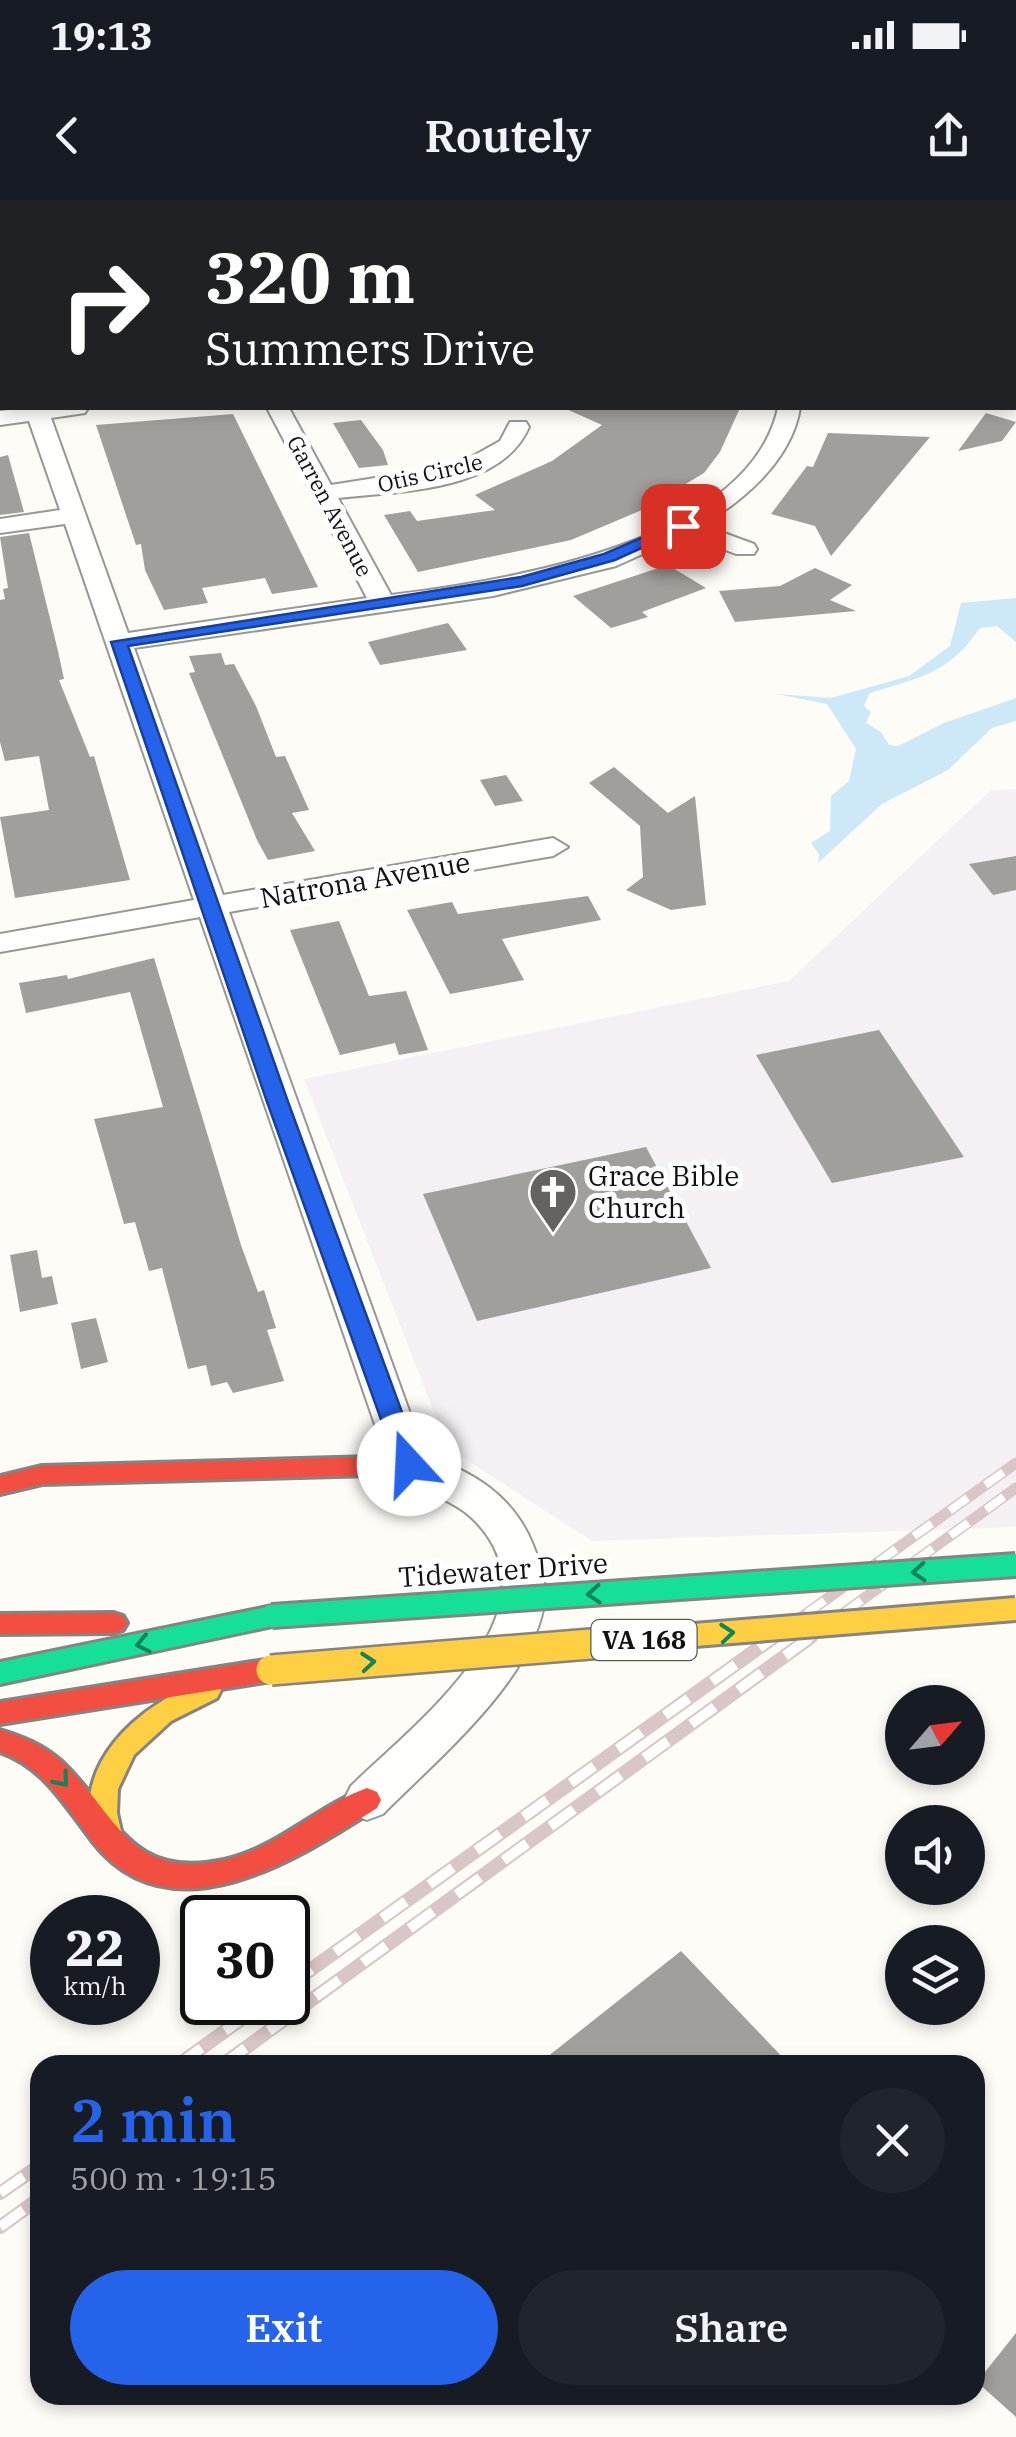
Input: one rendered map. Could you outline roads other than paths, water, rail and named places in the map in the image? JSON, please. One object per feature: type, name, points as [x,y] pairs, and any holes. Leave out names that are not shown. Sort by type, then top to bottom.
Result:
[{"type":"highway","points":[[0,1485],[42,1475],[409,1464]]},
{"type":"highway","name":"Tidewater Drive","points":[[0,1672],[272,1616],[1016,1565]]},
{"type":"highway","name":"VA 168","points":[[0,1713],[271,1670],[1016,1609]]},
{"type":"highway","points":[[0,1624],[272,1616]]},
{"type":"highway","points":[[109,1840],[100,1808],[107,1780],[134,1738],[197,1694],[271,1670]]},
{"type":"highway","points":[[0,1740],[39,1755],[109,1840],[135,1864],[165,1874],[224,1871],[319,1833],[367,1800]]},
{"type":"street","points":[[0,418],[37,410],[409,1464],[472,1493],[496,1516],[512,1542],[524,1600],[514,1638],[492,1669],[367,1800]]},
{"type":"street","name":"Garren Avenue","points":[[279,410],[382,604]]},
{"type":"street","points":[[119,642],[382,604],[567,570],[683,526],[740,486],[780,438],[788,410]]},
{"type":"street","name":"Otis Circle","points":[[323,493],[417,481],[485,463],[508,449],[518,427]]},
{"type":"street","points":[[0,526],[74,516]]},
{"type":"street","points":[[683,526],[745,550]]},
{"type":"street","name":"Natrona Avenue","points":[[0,943],[554,847]]},
{"type":"water","points":[[1016,598],[1016,642],[997,626],[980,628],[945,665],[919,678],[870,693],[864,706],[871,712],[866,723],[881,732],[889,745],[898,746],[944,723],[1016,698],[1016,721],[992,728],[948,770],[882,804],[818,863],[819,854],[811,843],[830,831],[831,796],[849,781],[856,749],[827,704],[777,694],[831,698],[909,676],[950,646],[961,603]]},
{"type":"railway","points":[[771,1639],[1016,1463]]},
{"type":"railway","points":[[808,1639],[1016,1488]]},
{"type":"railway","points":[[310,1970],[774,1637]]},
{"type":"railway","points":[[236,2055],[811,1637]]},
{"type":"railway","points":[[192,2055],[233,2025]]},
{"type":"railway","points":[[0,2193],[30,2172]]},
{"type":"railway","points":[[0,2227],[30,2205]]},
{"type":"place","name":"Grace Bible Church","points":[[553,1234]]}]
